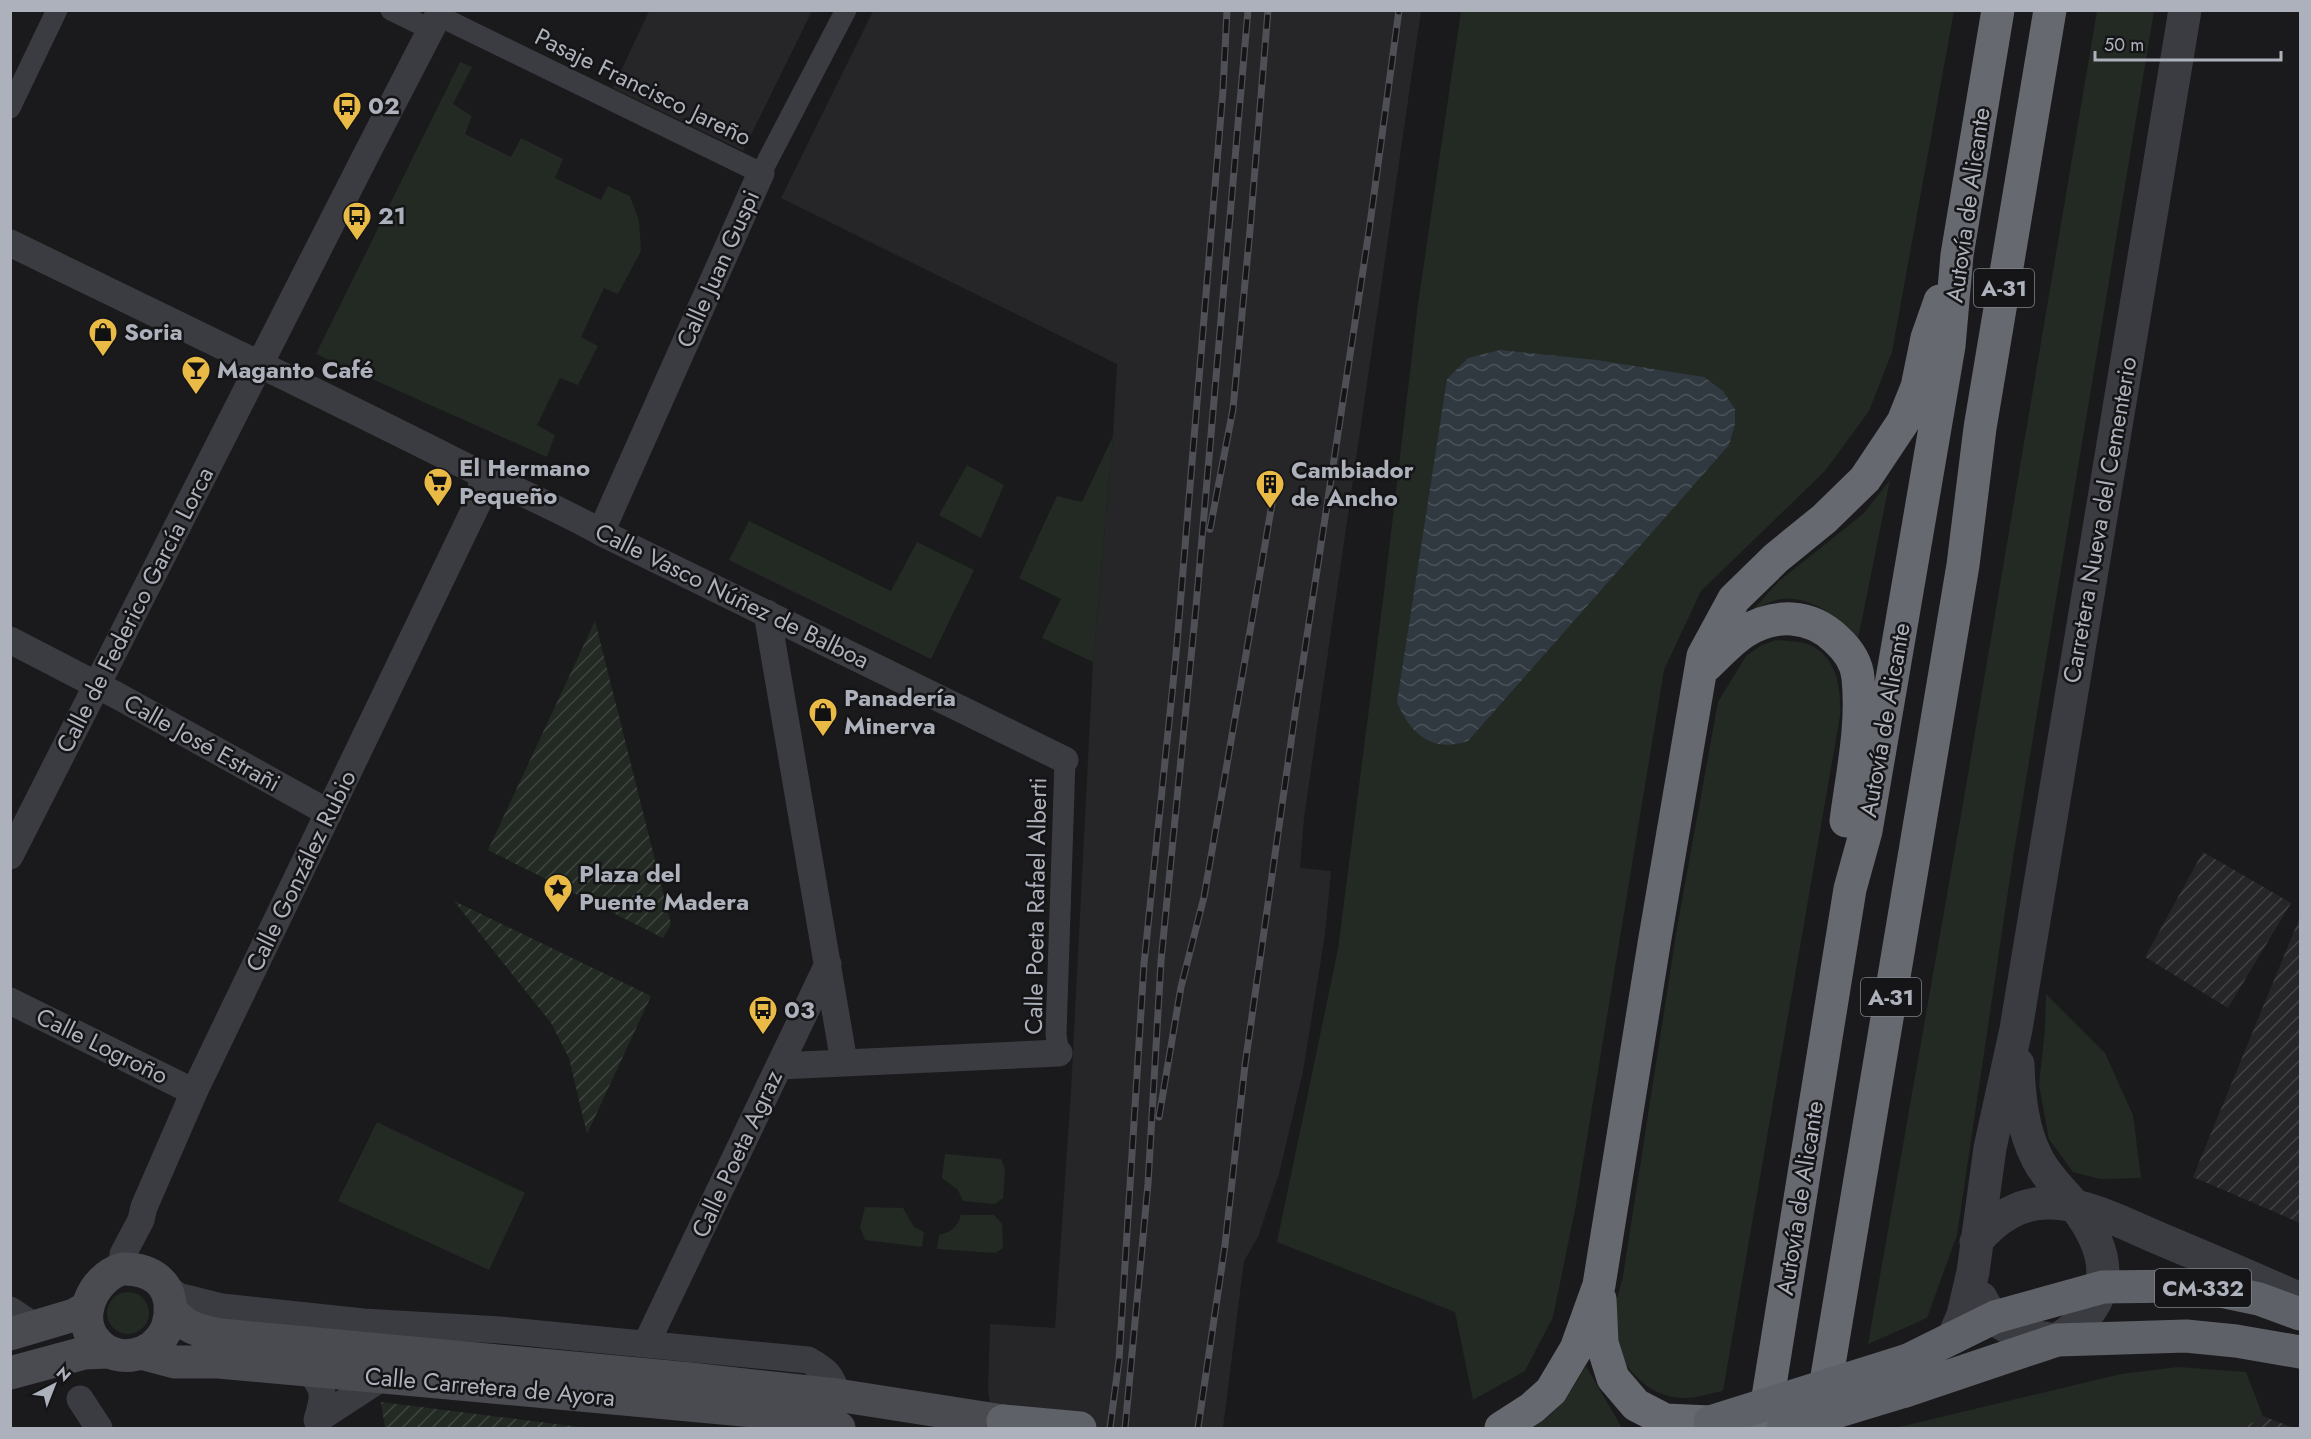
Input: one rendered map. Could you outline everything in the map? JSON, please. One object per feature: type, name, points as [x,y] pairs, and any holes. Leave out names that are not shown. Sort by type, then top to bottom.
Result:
[{"type":"highway","name":"Autovía de Alicante","points":[[1763,1428],[1850,889],[1866,831],[1949,346],[1957,255],[1998,10]]},
{"type":"highway","name":"Autovía de Alicante","points":[[1818,1428],[1961,577],[1980,428],[2050,10]]},
{"type":"highway","points":[[1501,1428],[1532,1408],[1551,1391],[1576,1349],[1599,1285],[1703,656],[1734,599],[1770,563],[1824,519],[1865,479],[1903,422],[1917,387],[1927,338],[1957,255]]},
{"type":"highway","points":[[1701,672],[1743,633],[1764,622],[1784,617],[1810,621],[1830,633],[1848,650],[1858,676],[1859,721],[1844,830],[1850,889]]},
{"type":"highway","points":[[1599,1285],[1602,1343],[1613,1378],[1636,1404],[1665,1420],[1700,1425],[2057,1340],[2186,1336],[2236,1341],[2301,1352]]},
{"type":"highway","name":"CM-332","points":[[2103,1287],[2183,1286],[2216,1290],[2259,1299],[2301,1314]]},
{"type":"highway","points":[[1783,1428],[1907,1375],[1953,1338],[1995,1317],[2103,1287]]},
{"type":"highway","points":[[1003,1420],[1080,1428]]},
{"type":"main road","points":[[10,1373],[84,1353],[108,1352],[130,1356],[141,1353],[159,1341],[166,1332],[167,1298],[150,1273],[135,1269],[111,1272],[100,1281],[90,1296],[87,1322],[97,1343],[108,1352]]},
{"type":"main road","name":"Calle Carretera de Ayora","points":[[167,1298],[186,1325],[197,1331],[221,1335],[525,1362],[837,1395],[1003,1420]]},
{"type":"main road","points":[[19,1324],[75,1316],[88,1307]]},
{"type":"main road","name":"Calle Carretera de Ayora","points":[[141,1353],[175,1362],[219,1362],[765,1412],[838,1428]]},
{"type":"street","points":[[10,108],[57,10]]},
{"type":"street","name":"Pasaje Francisco Jareño","points":[[391,10],[437,19],[761,173]]},
{"type":"street","name":"Calle Juan Guspi","points":[[601,532],[761,173],[846,10]]},
{"type":"street","name":"Carretera Nueva del Cementerio","points":[[1953,1338],[1963,1315],[1975,1257],[1990,1148],[2016,1029],[2185,10]]},
{"type":"street","name":"Calle de Federico García Lorca","points":[[10,856],[437,19]]},
{"type":"street","name":"Calle Vasco Núñez de Balboa","points":[[10,243],[481,474],[566,513],[1065,760]]},
{"type":"street","name":"Calle González Rubio","points":[[122,1269],[123,1254],[141,1220],[144,1207],[194,1092],[482,494],[481,474]]},
{"type":"street","points":[[767,613],[844,1062]]},
{"type":"street","name":"Calle José Estrañi","points":[[10,640],[97,684],[329,813]]},
{"type":"street","name":"Calle Poeta Rafael Alberti","points":[[1059,1053],[1056,1035],[1065,760]]},
{"type":"street","name":"Calle Poeta Agraz","points":[[646,1344],[828,964]]},
{"type":"street","name":"Calle Logroño","points":[[10,1001],[194,1092]]},
{"type":"street","name":"Carretera Nueva del Cementerio","points":[[2016,1029],[2019,1086],[2026,1133],[2047,1174],[2074,1206]]},
{"type":"street","points":[[779,1066],[1059,1053]]},
{"type":"street","points":[[2074,1206],[2092,1232],[2100,1249],[2103,1262],[2103,1287],[2098,1299],[2075,1328],[2057,1340],[2019,1334],[1995,1317],[1982,1302],[1976,1287],[1975,1257],[1991,1225],[2005,1215],[2022,1207],[2051,1203],[2074,1206],[2136,1228],[2301,1299]]},
{"type":"street","points":[[167,1298],[178,1296],[222,1307],[363,1322],[500,1330],[808,1360],[824,1369],[834,1380],[837,1395]]},
{"type":"street","points":[[310,1371],[322,1388],[323,1394],[312,1424]]},
{"type":"street","points":[[312,1424],[382,1377]]},
{"type":"street","points":[[80,1399],[99,1428]]},
{"type":"shaded area","points":[[649,11],[812,11],[743,151],[613,88]]},
{"type":"shaded area","points":[[873,11],[1421,11],[1304,818],[1300,868],[1331,871],[1325,934],[1303,1072],[1279,1174],[1258,1237],[1244,1261],[1223,1428],[994,1428],[988,1391],[990,1324],[1055,1328],[1071,1091],[1093,662],[1117,364],[781,198]]},
{"type":"shaded area","points":[[1461,11],[1954,11],[1892,352],[1869,411],[1825,471],[1701,591],[1664,670],[1576,1205],[1553,1317],[1525,1371],[1473,1400],[1455,1312],[1277,1242],[1338,949],[1418,304]]},
{"type":"shaded area","points":[[2097,11],[2154,11],[2013,858],[1957,1235],[1927,1318],[1868,1344],[1964,798]]},
{"type":"shaded area","points":[[460,62],[472,67],[453,104],[472,116],[465,134],[511,157],[521,138],[563,159],[555,178],[601,200],[608,186],[630,196],[639,221],[641,251],[618,294],[604,288],[581,337],[598,346],[578,385],[560,378],[537,425],[555,435],[547,457],[316,354]]},
{"type":"shaded area","points":[[1113,436],[1093,662],[1042,638],[1061,599],[1019,578],[1057,496],[1082,502]]},
{"type":"shaded area","points":[[967,465],[1004,485],[981,538],[939,515]]},
{"type":"shaded area","points":[[1890,480],[1858,639],[1833,615],[1811,603],[1788,599],[1777,600],[1751,612],[1779,581],[1863,514]]},
{"type":"shaded area","points":[[749,521],[891,591],[917,542],[974,570],[931,659],[729,560]]},
{"type":"shaded area","points":[[595,621],[671,924],[663,938],[488,850]]},
{"type":"shaded area","points":[[1776,640],[1810,645],[1827,658],[1836,675],[1840,695],[1840,716],[1723,1391],[1691,1398],[1672,1397],[1646,1385],[1625,1363],[1614,1336],[1613,1316],[1623,1276],[1677,928],[1718,702],[1746,656],[1760,646]]},
{"type":"shaded area","points":[[2203,852],[2291,903],[2228,1008],[2145,957]]},
{"type":"shaded area","points":[[454,901],[651,996],[587,1134],[569,1058],[551,1023]]},
{"type":"shaded area","points":[[2300,917],[2300,1223],[2193,1177]]},
{"type":"shaded area","points":[[2046,994],[2105,1053],[2133,1115],[2141,1178],[2100,1179],[2073,1172],[2049,1139],[2039,1085]]},
{"type":"shaded area","points":[[377,1122],[525,1193],[489,1270],[338,1201]]},
{"type":"shaded area","points":[[945,1154],[1001,1159],[1005,1169],[1003,1198],[995,1204],[963,1201],[958,1190],[942,1178]]},
{"type":"shaded area","points":[[865,1207],[903,1208],[914,1227],[924,1232],[922,1247],[865,1240],[860,1227]]},
{"type":"shaded area","points":[[961,1215],[994,1215],[1002,1224],[1003,1248],[995,1253],[937,1249],[939,1235],[953,1228]]},
{"type":"shaded area","points":[[128,1292],[143,1298],[149,1313],[143,1328],[128,1334],[113,1328],[107,1313],[113,1298]]},
{"type":"shaded area","points":[[1586,1366],[1622,1428],[1532,1428],[1557,1408]]},
{"type":"shaded area","points":[[2178,1367],[2246,1372],[2263,1416],[2243,1428],[1895,1428],[2121,1374]]},
{"type":"shaded area","points":[[381,1402],[580,1427],[385,1428]]},
{"type":"shaded area","points":[[2263,1416],[2294,1428],[2243,1428]]},
{"type":"water","points":[[1500,350],[1597,360],[1704,377],[1723,391],[1735,409],[1735,424],[1729,445],[1468,741],[1444,745],[1433,743],[1416,732],[1397,702],[1447,379],[1468,358]]},
{"type":"railway","points":[[1110,1428],[1119,1360],[1144,964],[1176,655],[1223,90],[1227,10]]},
{"type":"railway","points":[[1125,1428],[1148,1184],[1161,961],[1196,607],[1248,10]]},
{"type":"railway","points":[[1210,529],[1233,409],[1268,10]]},
{"type":"railway","points":[[1198,1428],[1225,1245],[1245,1065],[1295,714],[1369,231],[1399,10]]},
{"type":"railway","points":[[1159,1117],[1181,987],[1204,897],[1272,504]]},
{"type":"place","name":"02","points":[[347,132]]},
{"type":"place","name":"21","points":[[357,242]]},
{"type":"place","name":"Soria","points":[[103,358]]},
{"type":"place","name":"Maganto Café","points":[[196,396]]},
{"type":"place","name":"El Hermano Pequeño","points":[[438,508]]},
{"type":"place","name":"Cambiador de Ancho","points":[[1270,510]]},
{"type":"place","name":"Panadería Minerva","points":[[823,738]]},
{"type":"place","name":"Plaza del Puente Madera","points":[[558,914]]},
{"type":"place","name":"03","points":[[763,1036]]}]
